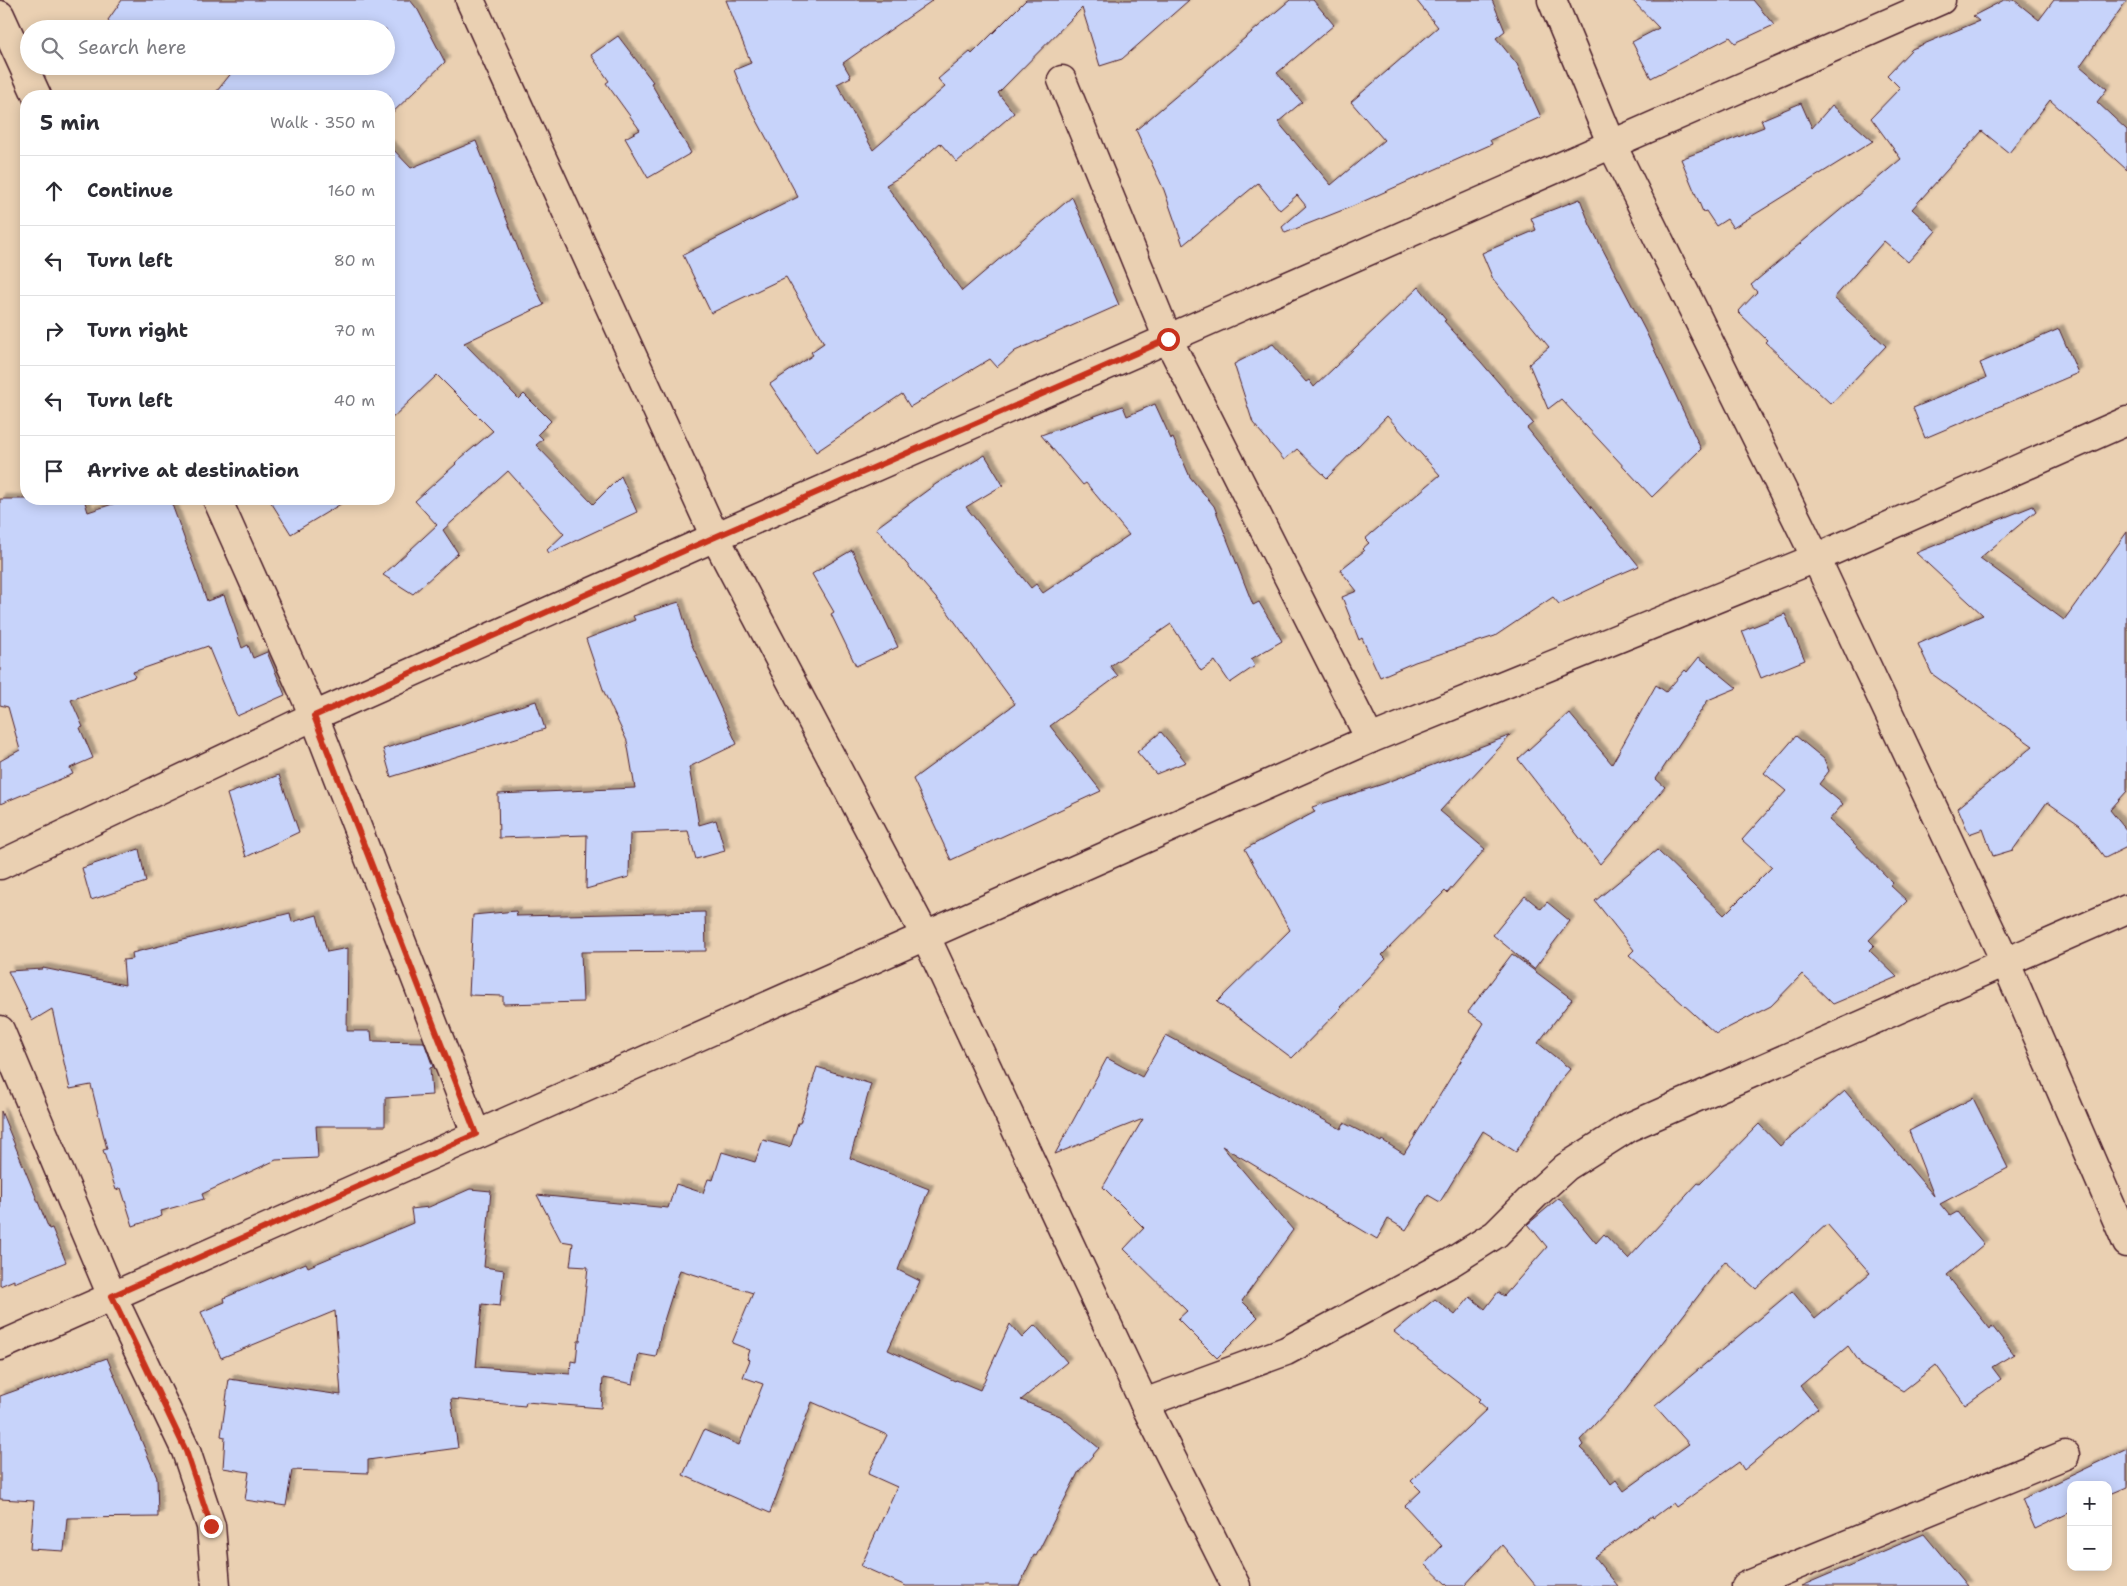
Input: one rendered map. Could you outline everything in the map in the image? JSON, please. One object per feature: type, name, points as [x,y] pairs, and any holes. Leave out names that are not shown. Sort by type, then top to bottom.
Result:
[{"type":"street","points":[[470,0],[715,537],[926,937],[1144,1404],[1236,1586]]},
{"type":"street","points":[[1552,0],[1612,145],[1816,558],[2005,961],[2127,1243]]},
{"type":"street","points":[[0,865],[314,716],[715,537],[1941,0]]},
{"type":"street","points":[[0,15],[20,59]]},
{"type":"street","points":[[27,75],[34,90]]},
{"type":"street","points":[[1062,80],[1168,339],[1370,739]]},
{"type":"street","points":[[0,1346],[1370,739],[1816,558],[2127,421]]},
{"type":"street","points":[[220,505],[314,716],[476,1134]]},
{"type":"street","points":[[1144,1404],[1286,1352],[1450,1263],[1496,1234],[1534,1195],[1566,1167],[1629,1127],[2127,908]]},
{"type":"street","points":[[0,1030],[112,1296],[186,1451],[211,1526],[216,1586]]},
{"type":"street","points":[[1746,1586],[2065,1455]]},
{"type":"building","points":[[122,0],[410,0],[418,10],[445,62],[395,110],[395,90],[218,90],[230,75],[395,75],[395,20],[108,20]]},
{"type":"building","points":[[726,0],[933,0],[843,63],[851,77],[837,84],[873,150],[945,87],[938,79],[970,52],[972,54],[1026,0],[1189,0],[1122,59],[1100,66],[1082,8],[998,93],[1014,113],[957,162],[940,143],[903,175],[886,185],[962,291],[1072,197],[1119,305],[1015,351],[997,367],[990,359],[910,407],[902,394],[816,452],[770,384],[813,355],[811,352],[824,343],[786,277],[711,313],[683,255],[798,197],[745,98],[734,70],[751,63]]},
{"type":"building","points":[[1290,0],[1313,0],[1334,25],[1277,73],[1302,102],[1278,122],[1331,185],[1384,140],[1351,102],[1438,27],[1416,0],[1492,0],[1505,31],[1496,38],[1517,64],[1541,117],[1490,140],[1492,144],[1353,206],[1285,233],[1282,227],[1306,206],[1297,195],[1280,210],[1258,183],[1183,245],[1164,190],[1136,130]]},
{"type":"building","points":[[1632,0],[1753,0],[1774,25],[1735,43],[1730,37],[1651,78],[1632,42],[1659,28]]},
{"type":"building","points":[[2004,0],[2014,0],[2039,20],[2054,0],[2127,0],[2080,66],[2107,89],[2097,102],[2127,130],[2127,170],[2050,100],[2009,153],[1982,131],[1912,209],[1936,231],[1908,262],[1884,241],[1834,298],[1886,346],[1831,404],[1765,342],[1767,340],[1738,312],[1757,292],[1751,285],[1901,159],[1871,118],[1900,88],[1887,75],[1912,49],[1979,21],[1973,16]]},
{"type":"building","points":[[618,36],[653,82],[651,83],[691,153],[648,178],[625,138],[640,130],[606,83],[609,81],[591,55]]},
{"type":"building","points":[[1801,103],[1812,128],[1832,105],[1873,141],[1733,228],[1727,219],[1716,226],[1706,211],[1703,212],[1681,159],[1764,127],[1761,120]]},
{"type":"building","points":[[476,141],[523,261],[544,305],[464,343],[519,399],[524,394],[551,421],[538,434],[543,439],[536,445],[593,504],[621,476],[637,512],[549,553],[547,550],[564,534],[508,471],[443,530],[458,553],[413,594],[383,575],[437,525],[415,501],[455,463],[493,431],[437,375],[395,415],[395,151],[411,168]]},
{"type":"building","points":[[1580,199],[1590,225],[1645,330],[1701,449],[1652,497],[1561,399],[1548,409],[1529,364],[1549,347],[1493,279],[1482,253],[1536,230],[1531,218]]},
{"type":"building","points":[[1419,287],[1446,320],[1444,321],[1533,423],[1527,428],[1639,566],[1559,604],[1553,597],[1495,636],[1415,662],[1380,677],[1362,638],[1359,640],[1342,597],[1357,591],[1340,570],[1364,551],[1362,549],[1369,543],[1365,539],[1440,475],[1387,416],[1327,478],[1297,449],[1284,460],[1253,423],[1234,364],[1273,344],[1306,382],[1309,380],[1314,387]]},
{"type":"building","points":[[2059,329],[2078,373],[1925,438],[1913,408],[1986,378],[1980,363]]},
{"type":"building","points":[[1155,404],[1171,439],[1173,438],[1190,477],[1214,506],[1253,605],[1259,602],[1282,641],[1251,659],[1255,666],[1230,683],[1215,661],[1201,671],[1171,624],[1110,666],[1118,676],[1050,726],[1101,791],[951,860],[913,779],[1015,704],[947,611],[876,528],[936,484],[985,455],[1003,485],[966,507],[1031,588],[1036,584],[1043,593],[1129,535],[1086,483],[1083,485],[1041,435],[1123,406],[1127,416]]},
{"type":"building","points":[[0,499],[20,499],[20,505],[86,505],[88,512],[110,505],[172,505],[207,601],[224,595],[242,648],[248,645],[253,658],[267,652],[285,695],[237,716],[208,646],[133,672],[135,677],[71,700],[83,727],[80,728],[93,758],[70,768],[73,774],[0,804],[0,761],[20,750],[8,707],[0,705]]},
{"type":"building","points":[[273,505],[339,505],[291,534]]},
{"type":"building","points":[[2033,506],[2036,511],[1980,558],[2064,620],[2127,532],[2127,791],[2110,810],[2127,831],[2127,847],[2105,858],[2080,825],[2047,802],[2013,850],[1993,856],[1983,829],[1969,834],[1958,808],[2033,746],[1932,674],[1918,644],[1983,615],[1916,553]]},
{"type":"building","points":[[852,550],[898,647],[856,666],[831,614],[834,612],[812,574]]},
{"type":"building","points":[[679,602],[691,643],[737,744],[689,767],[699,825],[716,820],[725,851],[696,859],[688,831],[630,833],[629,877],[586,889],[587,835],[499,838],[498,794],[635,788],[627,741],[604,692],[586,639],[635,620],[633,616]]},
{"type":"building","points":[[1785,614],[1805,660],[1761,678],[1742,631]]},
{"type":"building","points":[[1699,657],[1737,688],[1708,700],[1656,779],[1665,787],[1600,864],[1518,759],[1569,713],[1612,764],[1656,685],[1666,692],[1685,670],[1687,672]]},
{"type":"building","points":[[536,701],[545,729],[391,777],[383,749]]},
{"type":"building","points":[[1161,732],[1186,762],[1156,774],[1137,752]]},
{"type":"building","points":[[1511,735],[1440,811],[1485,849],[1447,893],[1445,891],[1382,955],[1386,959],[1292,1058],[1217,1002],[1290,930],[1245,849],[1315,812],[1312,807],[1383,784]]},
{"type":"building","points":[[1796,736],[1824,759],[1829,771],[1819,784],[1843,804],[1829,820],[1893,883],[1890,885],[1907,901],[1869,940],[1874,945],[1869,950],[1897,977],[1833,1004],[1802,974],[1771,1006],[1716,1034],[1629,955],[1634,950],[1595,901],[1657,850],[1724,915],[1772,867],[1742,840],[1786,791],[1764,773]]},
{"type":"building","points":[[279,775],[299,832],[246,857],[227,794]]},
{"type":"building","points":[[139,849],[146,882],[91,900],[82,868]]},
{"type":"building","points":[[1525,896],[1541,909],[1547,902],[1570,921],[1534,969],[1493,935]]},
{"type":"building","points":[[516,911],[517,916],[705,912],[706,951],[581,952],[583,1002],[503,1004],[503,996],[469,995],[473,915]]},
{"type":"building","points":[[290,913],[292,922],[317,915],[327,952],[348,948],[347,1031],[371,1031],[372,1041],[424,1042],[433,1067],[430,1068],[432,1095],[385,1098],[385,1126],[316,1126],[318,1158],[276,1160],[202,1194],[204,1199],[161,1211],[162,1216],[133,1226],[121,1188],[116,1190],[103,1150],[107,1149],[91,1085],[70,1089],[52,1009],[32,1021],[8,971],[43,968],[125,985],[123,960],[133,959],[132,953]]},
{"type":"building","points":[[1512,954],[1572,999],[1538,1043],[1570,1069],[1559,1082],[1516,1152],[1483,1131],[1440,1202],[1428,1195],[1406,1230],[1388,1219],[1377,1239],[1222,1146],[1293,1230],[1242,1301],[1258,1317],[1217,1358],[1178,1319],[1187,1311],[1124,1249],[1144,1228],[1103,1187],[1143,1119],[1055,1154],[1107,1058],[1142,1077],[1166,1035],[1341,1129],[1344,1123],[1381,1142],[1382,1140],[1404,1154],[1484,1023],[1468,1012]]},
{"type":"building","points":[[817,1067],[871,1084],[850,1158],[929,1189],[898,1270],[920,1281],[888,1350],[955,1381],[980,1390],[1010,1324],[1022,1338],[1035,1325],[1067,1362],[1021,1400],[1060,1416],[1099,1448],[1079,1471],[1019,1586],[906,1586],[861,1566],[897,1487],[868,1474],[887,1435],[812,1402],[770,1513],[683,1475],[704,1430],[739,1445],[763,1384],[743,1377],[750,1360],[747,1359],[750,1350],[732,1343],[753,1293],[680,1270],[662,1327],[656,1357],[639,1354],[633,1384],[603,1378],[601,1408],[526,1402],[525,1406],[451,1399],[458,1448],[368,1460],[368,1473],[292,1470],[286,1506],[245,1500],[249,1472],[223,1468],[225,1437],[221,1436],[229,1379],[341,1395],[335,1311],[221,1358],[201,1312],[225,1302],[224,1298],[306,1263],[308,1267],[413,1223],[411,1209],[429,1207],[470,1189],[491,1191],[484,1267],[504,1270],[500,1306],[482,1304],[476,1367],[570,1374],[571,1361],[576,1362],[578,1341],[580,1341],[588,1267],[570,1266],[573,1243],[561,1241],[537,1195],[668,1208],[676,1184],[703,1193],[708,1179],[713,1180],[722,1152],[755,1162],[763,1140],[789,1147],[791,1145],[798,1123],[800,1123]]},
{"type":"building","points":[[1845,1091],[1934,1196],[1909,1131],[1973,1098],[2008,1168],[1940,1204],[1950,1216],[1957,1212],[1984,1244],[1947,1275],[1990,1329],[1992,1326],[2014,1354],[1992,1367],[2001,1379],[1965,1405],[1936,1365],[1903,1391],[1863,1367],[1848,1346],[1800,1386],[1818,1408],[1744,1470],[1739,1462],[1676,1507],[1673,1503],[1594,1557],[1618,1586],[1536,1586],[1502,1545],[1464,1586],[1448,1586],[1425,1564],[1442,1546],[1405,1506],[1421,1491],[1411,1481],[1487,1409],[1478,1401],[1480,1399],[1394,1332],[1435,1299],[1455,1315],[1470,1297],[1485,1309],[1498,1292],[1504,1296],[1547,1247],[1528,1224],[1559,1198],[1596,1243],[1604,1234],[1628,1259],[1698,1183],[1700,1184],[1759,1124],[1780,1146]],"holes":[[[1827,1224],[1870,1273],[1815,1319],[1792,1291],[1655,1406],[1689,1444],[1624,1491],[1616,1480],[1611,1484],[1597,1464],[1580,1448],[1583,1445],[1580,1440],[1622,1395],[1725,1261],[1756,1289]]]},
{"type":"building","points":[[1,1111],[49,1229],[52,1228],[66,1262],[14,1283],[14,1280],[0,1286]]},
{"type":"building","points":[[107,1358],[157,1478],[158,1517],[67,1518],[64,1551],[30,1549],[34,1501],[0,1499],[0,1396]]},
{"type":"building","points":[[2127,1449],[2127,1487],[2112,1493],[2112,1481],[2067,1481],[2067,1514],[2035,1529],[2022,1499]]},
{"type":"building","points":[[1924,1534],[1967,1586],[1801,1586]]},
{"type":"route","points":[[211,1526],[186,1451],[112,1296],[476,1134],[314,716],[715,537],[1168,339]]}]
